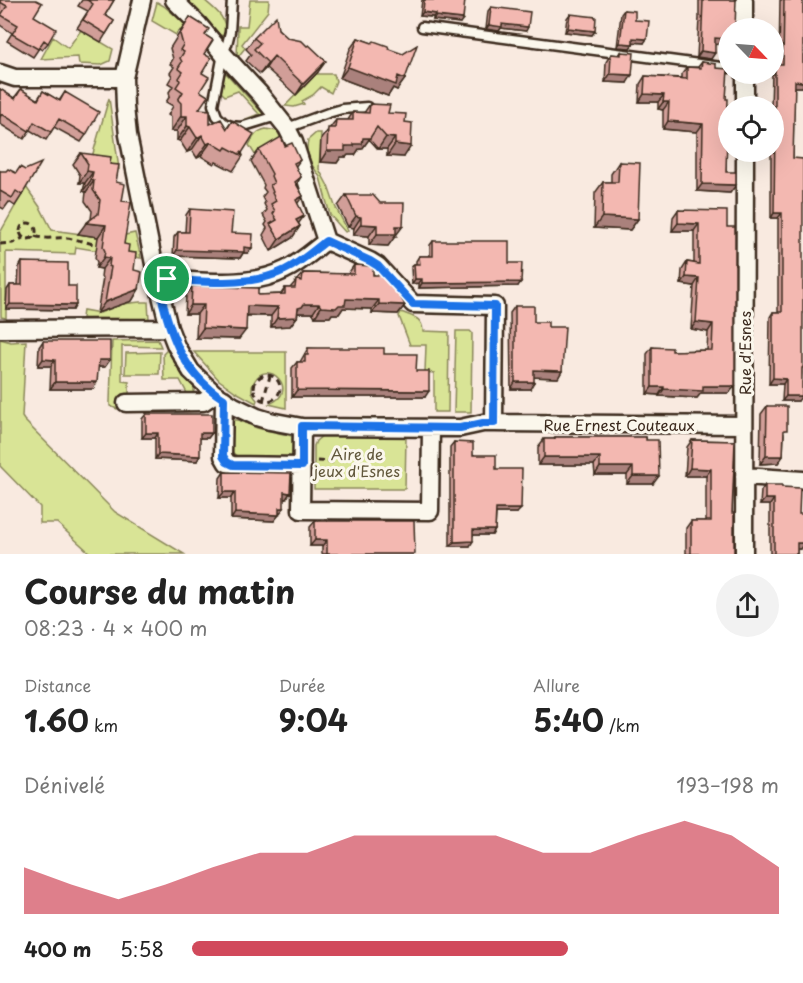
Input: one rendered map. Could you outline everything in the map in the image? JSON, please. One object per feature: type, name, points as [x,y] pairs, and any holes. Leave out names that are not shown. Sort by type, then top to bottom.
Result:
[{"type":"street","name":"Rue Ernest Couteaux","points":[[142,0],[124,78],[128,135],[169,328],[191,370],[219,396],[257,417],[302,426],[460,428],[483,423],[744,425]]},
{"type":"street","points":[[174,0],[199,25],[284,123],[294,142],[326,241],[378,266],[413,304],[495,306],[494,423]]},
{"type":"street","points":[[744,0],[744,18]]},
{"type":"street","points":[[0,73],[15,78],[124,78]]},
{"type":"street","name":"Rue d'Esnes","points":[[744,162],[744,554]]},
{"type":"street","points":[[157,279],[241,281],[255,279],[295,265],[326,241]]},
{"type":"street","points":[[0,329],[169,328]]},
{"type":"street","points":[[126,403],[203,402],[219,396],[223,456],[227,462],[233,465],[302,466]]},
{"type":"street","points":[[302,426],[302,510],[430,511],[431,428]]},
{"type":"street","points":[[744,476],[803,480]]},
{"type":"lane","points":[[232,0],[230,32],[223,54],[213,105],[217,116],[224,123],[241,127],[270,118],[284,123],[342,109],[367,107]]},
{"type":"lane","points":[[422,27],[718,67]]},
{"type":"path","points":[[24,238],[20,231],[22,225],[27,222],[36,228],[35,236]]},
{"type":"path","points":[[0,244],[13,243],[35,236],[48,239],[66,238],[106,247]]},
{"type":"path","points":[[264,400],[270,375]]},
{"type":"path","points":[[270,375],[278,382],[279,392],[272,399],[264,400],[256,393],[255,384],[261,377],[270,375]]},
{"type":"green space","points":[[185,0],[204,0],[217,11],[226,28],[226,34],[220,35]]},
{"type":"green space","points":[[250,0],[269,0],[268,11],[242,44],[245,48],[237,58],[238,26],[247,26]]},
{"type":"green space","points":[[157,2],[186,25],[176,35],[152,21]]},
{"type":"green space","points":[[81,30],[113,49],[110,61],[101,65],[79,64],[78,57],[41,59],[53,37],[68,48]]},
{"type":"green space","points":[[225,72],[266,117],[252,121],[246,119],[259,114],[238,91],[225,96],[221,92]]},
{"type":"green space","points":[[316,74],[334,74],[336,81],[331,93],[321,87],[302,101],[304,104],[294,107],[285,106]]},
{"type":"green space","points":[[109,98],[119,169],[90,164]]},
{"type":"green space","points":[[266,129],[277,131],[283,142],[257,158],[249,145],[256,134]]},
{"type":"green space","points":[[316,133],[321,133],[319,169],[348,231],[345,232],[330,215],[320,177],[307,151],[308,140]]},
{"type":"green space","points":[[26,187],[52,230],[111,238],[135,233],[141,258],[76,247],[75,254],[6,252],[6,318],[1,317],[0,233]]},
{"type":"green space","points":[[148,302],[149,319],[82,318],[83,310],[100,313],[122,304]]},
{"type":"green space","points":[[401,312],[419,320],[423,331],[449,332],[448,412],[434,412],[434,373],[425,372],[426,345],[410,345],[399,316]]},
{"type":"green space","points":[[456,331],[472,333],[471,412],[454,412]]},
{"type":"green space","points":[[0,339],[11,342],[26,341],[22,417],[24,420],[115,512],[184,554],[91,554],[57,523],[40,523],[40,507],[0,466]]},
{"type":"green space","points":[[158,340],[161,347],[122,346],[122,381],[129,382],[129,394],[121,397],[117,409],[110,406],[112,341]]},
{"type":"green space","points":[[168,349],[194,387],[191,394],[187,393],[180,380],[164,380],[163,354]]},
{"type":"green space","points":[[160,352],[159,374],[125,374],[126,353]]},
{"type":"green space","points":[[194,352],[286,352],[286,408],[269,404],[278,399],[282,392],[279,379],[273,374],[260,375],[254,382],[252,389],[256,403],[219,380]]},
{"type":"green space","points":[[228,420],[238,420],[257,428],[292,436],[292,441],[296,441],[296,456],[292,461],[258,461],[240,458],[231,449]]},
{"type":"green space","name":"Aire de jeux d'Esnes","points":[[322,436],[406,436],[405,489],[314,489],[314,446]]},
{"type":"building","points":[[0,0],[36,0],[42,3],[34,16],[56,29],[48,43],[44,40],[38,49],[12,34],[18,25],[1,15],[7,6]]},
{"type":"building","points":[[87,0],[114,0],[105,15],[114,21],[106,34],[83,20],[93,4]]},
{"type":"building","points":[[424,0],[465,0],[463,19],[423,12]]},
{"type":"building","points":[[703,0],[736,0],[735,18],[718,18],[715,53],[701,51]]},
{"type":"building","points":[[784,0],[803,0],[803,82],[795,81],[793,158],[803,159],[802,396],[786,396],[786,379],[773,378],[773,312],[782,312],[782,213],[774,213],[775,162],[784,162],[784,96],[775,96],[775,84],[784,84]]},
{"type":"building","points":[[491,7],[530,12],[528,27],[489,25]]},
{"type":"building","points":[[624,10],[635,11],[635,20],[649,21],[647,39],[633,38],[633,44],[620,43]]},
{"type":"building","points":[[570,14],[596,17],[595,31],[568,28]]},
{"type":"building","points":[[276,16],[278,29],[288,38],[309,45],[326,61],[303,84],[274,56],[268,63],[254,49],[260,43],[254,38]]},
{"type":"building","points":[[190,17],[209,29],[205,35],[213,40],[204,54],[211,58],[202,73],[209,77],[200,91],[208,96],[199,109],[210,110],[210,124],[221,119],[227,129],[232,121],[254,134],[242,153],[240,152],[243,156],[226,147],[224,150],[211,142],[207,144],[202,135],[197,138],[187,126],[187,116],[181,116],[181,103],[178,100],[183,92],[176,87],[183,72],[178,68],[184,52],[180,50],[183,45],[180,34]]},
{"type":"building","points":[[358,38],[372,43],[374,41],[403,54],[417,45],[405,79],[398,76],[396,85],[348,67]]},
{"type":"building","points":[[621,52],[634,53],[632,75],[610,74],[611,54],[621,55]]},
{"type":"building","points":[[702,62],[716,64],[718,84],[727,84],[726,96],[718,96],[718,162],[726,162],[726,172],[736,172],[736,185],[702,184],[703,124],[668,121],[669,102],[663,102],[664,95],[644,94],[645,76],[687,79],[687,67],[701,68]]},
{"type":"building","points":[[0,89],[15,99],[21,89],[38,100],[43,91],[60,101],[65,92],[99,112],[86,135],[59,119],[51,132],[34,122],[29,131],[2,114],[0,117]]},
{"type":"building","points":[[370,104],[390,105],[388,113],[406,114],[405,122],[412,123],[411,146],[395,144],[395,138],[386,137],[377,127],[370,138],[363,138],[362,144],[345,146],[345,151],[327,151],[328,128],[335,128],[336,120],[353,120],[353,112],[369,113]]},
{"type":"building","points":[[281,137],[285,146],[292,143],[300,160],[294,163],[301,177],[295,182],[303,196],[296,200],[304,216],[296,220],[300,226],[279,239],[270,224],[277,220],[271,204],[276,201],[270,185],[274,183],[272,174],[259,150]]},
{"type":"building","points":[[81,153],[111,157],[110,164],[119,165],[116,182],[125,184],[122,201],[131,202],[124,244],[129,245],[128,252],[136,253],[134,270],[142,272],[139,289],[105,302],[111,267],[109,266],[110,258],[104,257],[106,225],[86,223],[98,214],[100,200],[93,190],[94,181],[91,180],[93,172],[87,171],[88,164]]},
{"type":"building","points":[[619,162],[640,163],[638,219],[602,217],[603,182],[618,182]]},
{"type":"building","points":[[41,163],[22,195],[16,191],[12,198],[0,191],[0,171],[8,169],[16,173],[20,167],[25,170]]},
{"type":"building","points":[[346,195],[373,195],[380,203],[404,203],[403,226],[396,226],[396,234],[377,234],[377,225],[361,224],[361,217],[356,216]]},
{"type":"building","points":[[190,209],[233,212],[231,233],[253,234],[252,248],[244,247],[244,252],[177,250],[178,232],[189,232]]},
{"type":"building","points":[[678,210],[727,211],[727,227],[735,227],[735,386],[703,386],[703,391],[652,387],[652,347],[672,348],[672,351],[712,350],[713,324],[696,322],[699,278],[686,277],[687,262],[699,264],[699,224],[678,223]]},
{"type":"building","points":[[433,241],[509,241],[509,263],[522,263],[521,282],[422,283],[422,279],[415,279],[414,264],[420,264],[419,256],[433,256]]},
{"type":"building","points":[[22,262],[68,263],[68,286],[76,286],[76,305],[10,304],[10,285],[22,285]]},
{"type":"building","points":[[354,265],[373,266],[373,275],[387,275],[405,305],[379,304],[379,300],[346,299],[345,305],[339,305],[336,308],[321,307],[319,304],[304,304],[298,308],[297,317],[277,318],[278,307],[247,306],[246,330],[203,328],[204,305],[191,305],[192,286],[258,288],[258,295],[285,294],[285,288],[295,288],[296,280],[302,281],[303,273],[354,274]]},
{"type":"building","points":[[515,306],[534,306],[534,322],[548,322],[548,327],[565,327],[562,371],[534,370],[534,382],[515,382]]},
{"type":"building","points":[[43,341],[110,341],[110,360],[99,360],[97,382],[55,382],[55,360],[43,359]]},
{"type":"building","points":[[308,348],[384,348],[384,354],[417,354],[416,371],[429,371],[429,391],[297,390],[297,362],[305,362]]},
{"type":"building","points":[[767,406],[787,406],[787,430],[784,430],[783,456],[766,456]]},
{"type":"building","points":[[146,414],[212,414],[212,433],[200,433],[200,456],[158,454],[158,433],[146,433]]},
{"type":"building","points":[[555,437],[646,437],[646,440],[658,440],[659,476],[633,476],[633,467],[600,467],[600,457],[544,457],[544,439],[555,439]]},
{"type":"building","points":[[692,440],[735,441],[732,513],[734,513],[734,554],[691,554],[691,521],[711,521],[711,469],[690,468]]},
{"type":"building","points":[[454,442],[473,443],[473,455],[496,455],[496,469],[522,469],[521,509],[496,509],[495,530],[473,530],[473,541],[454,542]]},
{"type":"building","points":[[224,472],[291,473],[290,493],[284,492],[284,508],[279,508],[279,515],[235,513],[235,492],[224,492]]},
{"type":"building","points":[[765,485],[800,488],[799,514],[803,514],[803,543],[797,543],[797,554],[774,554],[774,499],[765,499]]},
{"type":"building","points":[[315,521],[414,521],[415,554],[327,554],[327,540],[315,540]]},
{"type":"route","points":[[326,241],[378,266],[413,304],[495,306],[494,423],[460,428],[302,426],[302,466],[233,465],[223,456],[224,399],[214,393],[191,370],[169,328],[157,279],[167,279],[241,281],[273,275],[295,265],[326,241]]}]
